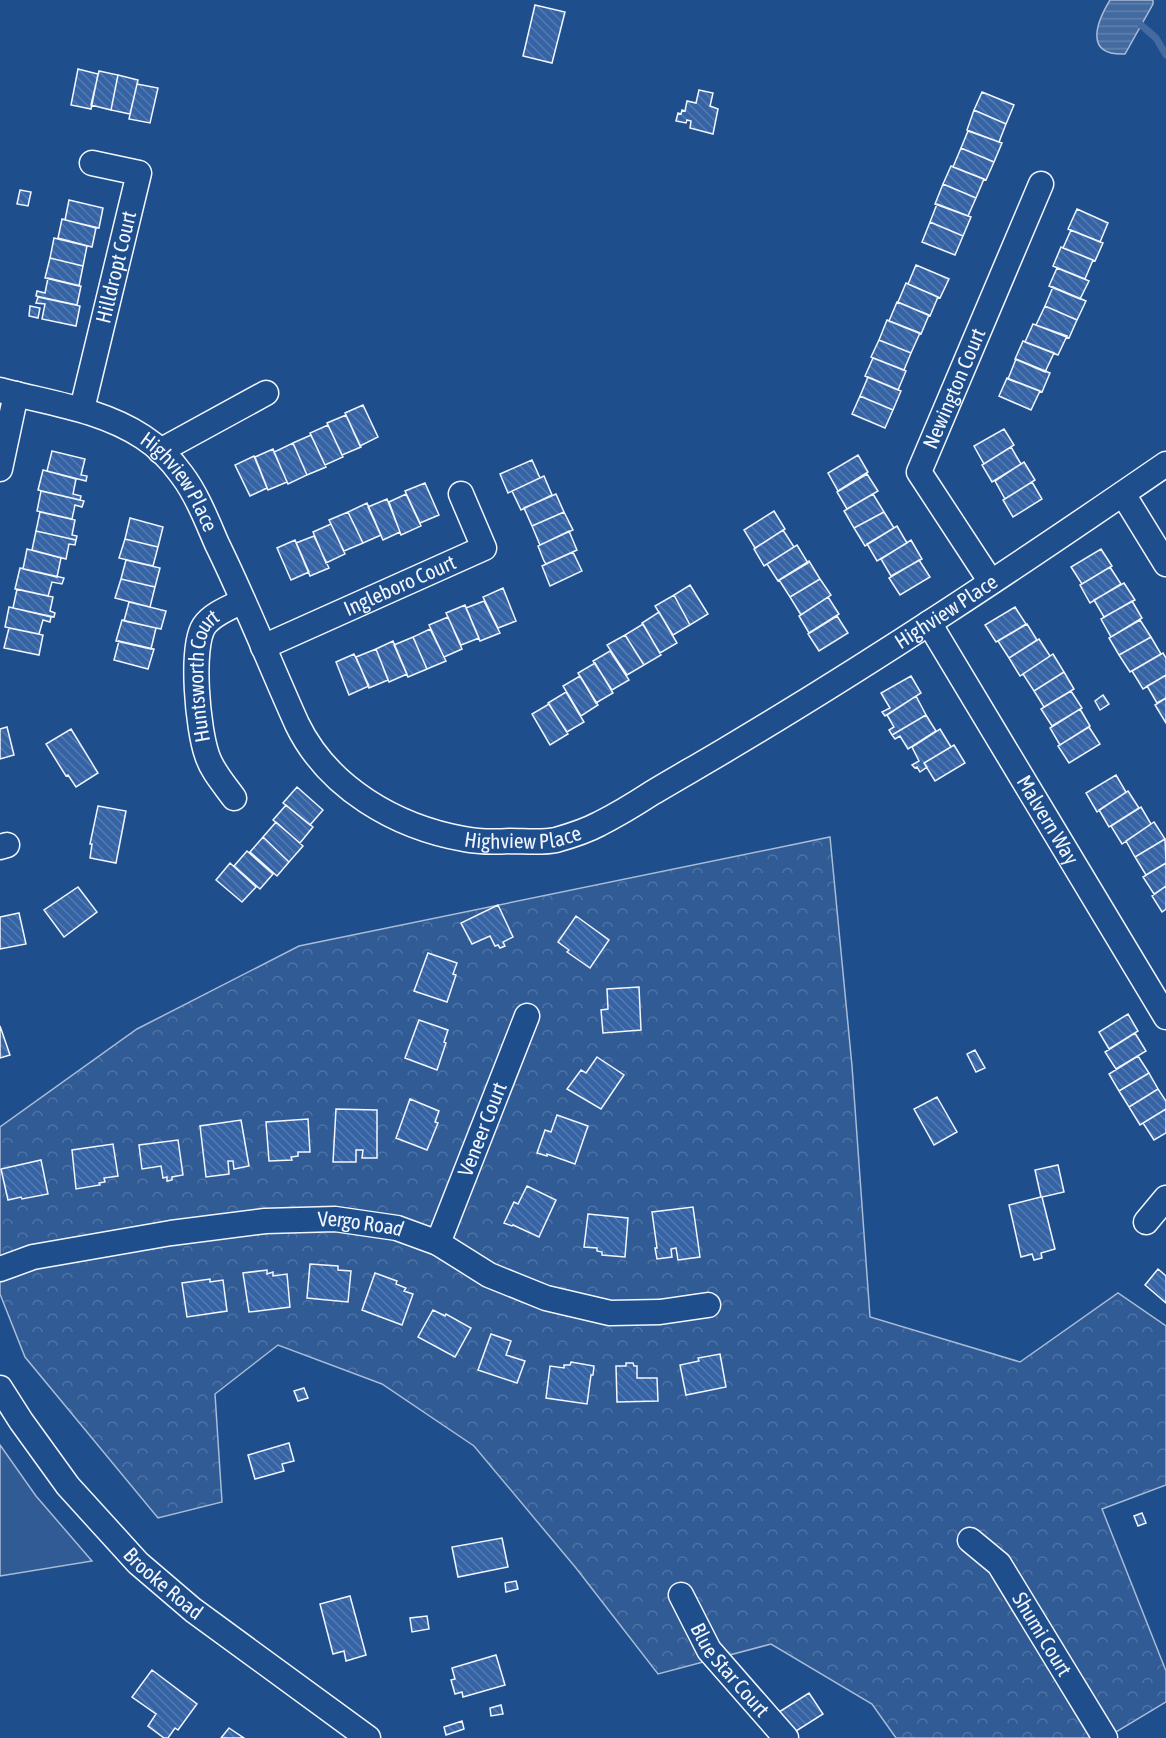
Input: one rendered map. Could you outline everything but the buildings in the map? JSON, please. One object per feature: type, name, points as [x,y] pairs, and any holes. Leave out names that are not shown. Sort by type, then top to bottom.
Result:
[{"type":"street","name":"Hilldropt Court","points":[[82,409],[140,173],[92,163]]},
{"type":"street","name":"Newington Court","points":[[991,582],[919,472],[1041,184]]},
{"type":"street","name":"Highview Place","points":[[8,392],[82,409],[141,435],[160,451],[183,475],[197,500],[303,737],[333,774],[375,807],[398,819],[426,830],[465,840],[490,842],[552,841],[597,826],[796,708],[929,623],[1166,464]]},
{"type":"street","points":[[0,469],[8,392]]},
{"type":"street","points":[[160,451],[266,393]]},
{"type":"street","name":"Ingleboro Court","points":[[263,647],[484,548],[461,494]]},
{"type":"street","points":[[1123,494],[1166,564]]},
{"type":"street","name":"Huntsworth Court","points":[[234,798],[214,771],[206,754],[197,699],[198,651],[200,634],[207,623],[243,601]]},
{"type":"street","name":"Malvern Way","points":[[929,623],[1166,1017]]},
{"type":"street","name":"Veneer Court","points":[[438,1243],[527,1016]]},
{"type":"street","points":[[1146,1222],[1166,1198]]},
{"type":"street","name":"Vergo Road","points":[[0,1269],[33,1257],[74,1248],[171,1233],[265,1221],[335,1219],[397,1228],[438,1243],[489,1275],[546,1299],[610,1313],[660,1312],[708,1305]]},
{"type":"street","name":"Brooke Road","points":[[0,1388],[68,1486],[138,1563],[193,1610],[368,1738]]},
{"type":"street","name":"Shumi Court","points":[[970,1539],[999,1564],[1105,1738]]},
{"type":"street","name":"Blue Star Court","points":[[681,1595],[709,1650],[786,1738]]},
{"type":"green space","points":[[830,837],[852,1066],[870,1317],[1020,1362],[1118,1293],[1166,1326],[1166,1485],[1102,1509],[1166,1671],[1166,1702],[1106,1738],[896,1738],[872,1704],[771,1644],[658,1674],[576,1568],[474,1446],[382,1384],[278,1345],[215,1394],[222,1502],[158,1518],[25,1357],[0,1294],[0,1127],[137,1029],[299,946]]},
{"type":"green space","points":[[0,1445],[36,1496],[92,1561],[0,1576]]},
{"type":"shaded area","points":[[1110,0],[1153,0],[1153,4],[1125,54],[1103,50],[1099,44],[1098,28]]},
{"type":"waterway","points":[[1141,25],[1156,38],[1166,55]]}]
